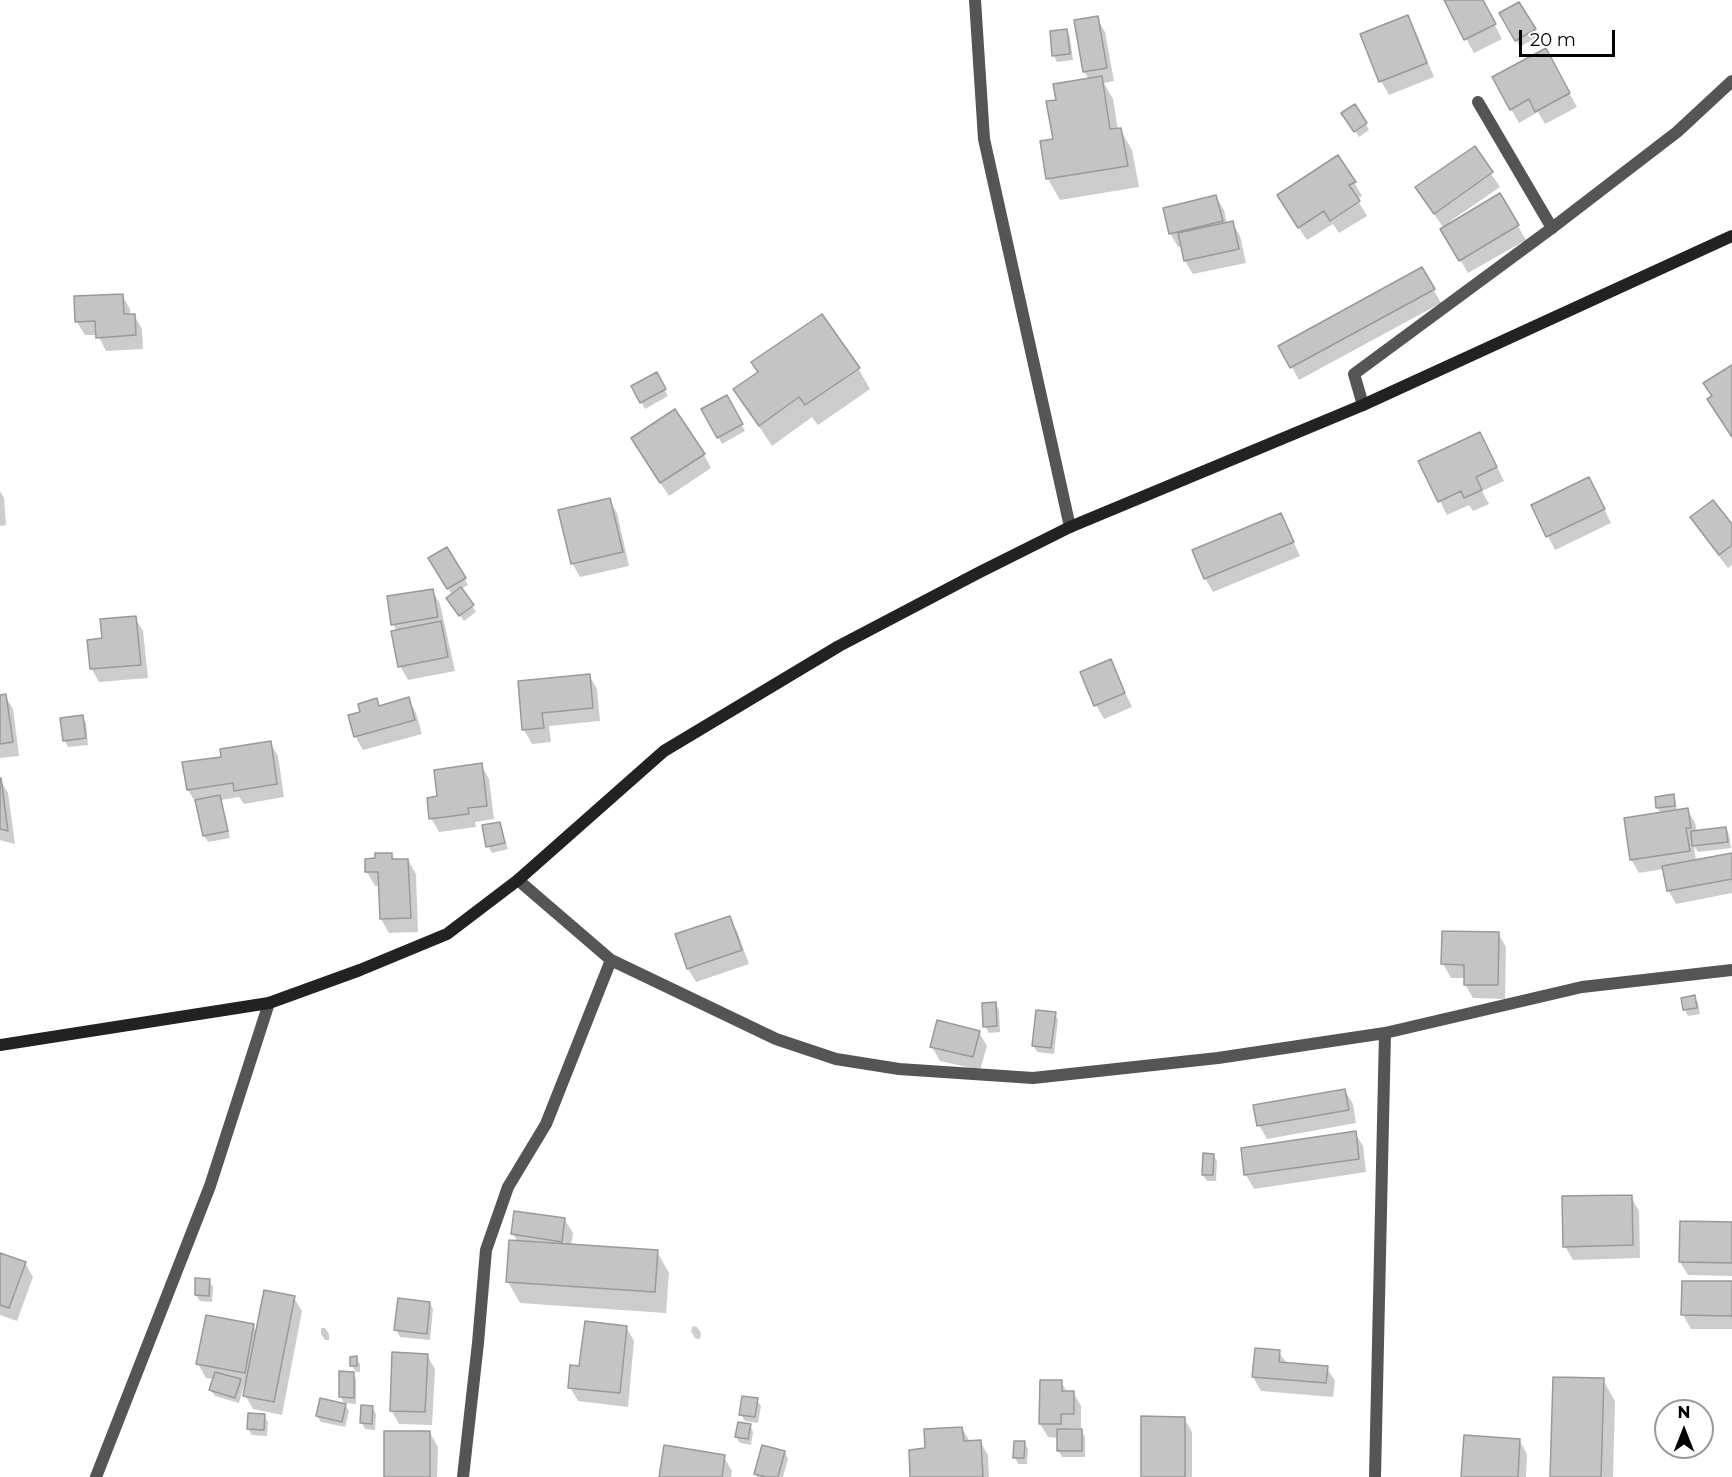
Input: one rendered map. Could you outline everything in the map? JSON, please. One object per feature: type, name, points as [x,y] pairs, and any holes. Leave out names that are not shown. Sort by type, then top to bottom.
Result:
[{"type":"street","points":[[975,0],[984,139],[1070,527]]},
{"type":"street","points":[[1363,405],[1354,374],[1552,228],[1677,132],[1732,81]]},
{"type":"street","points":[[1478,102],[1552,228]]},
{"type":"street","points":[[0,1045],[269,1003],[360,970],[447,934],[518,880],[664,751],[839,646],[1070,527],[1363,405],[1732,236]]},
{"type":"street","points":[[518,880],[611,960],[776,1039],[836,1059],[899,1069],[1033,1078],[1218,1058],[1385,1033],[1582,987],[1732,970]]},
{"type":"street","points":[[463,1477],[486,1250],[508,1187],[546,1124],[611,960]]},
{"type":"street","points":[[96,1477],[210,1186],[269,1003]]},
{"type":"street","points":[[1375,1477],[1385,1033]]},
{"type":"building","points":[[1444,0],[1483,0],[1496,24],[1464,40]]},
{"type":"building","points":[[1519,2],[1536,29],[1515,41],[1499,13]]},
{"type":"building","points":[[1408,15],[1427,63],[1379,82],[1360,34]]},
{"type":"building","points":[[1098,16],[1107,68],[1083,72],[1074,20]]},
{"type":"building","points":[[1067,29],[1070,54],[1052,56],[1050,31]]},
{"type":"building","points":[[1546,48],[1570,93],[1535,112],[1529,99],[1510,110],[1492,77]]},
{"type":"building","points":[[1102,76],[1110,129],[1121,128],[1128,166],[1046,179],[1040,141],[1053,139],[1046,101],[1056,100],[1053,84]]},
{"type":"building","points":[[1355,104],[1367,123],[1354,132],[1341,113]]},
{"type":"building","points":[[1475,146],[1493,172],[1434,214],[1415,187]]},
{"type":"building","points":[[1338,155],[1356,182],[1349,185],[1360,201],[1330,221],[1324,211],[1298,228],[1277,195]]},
{"type":"building","points":[[1500,193],[1519,225],[1459,261],[1440,229]]},
{"type":"building","points":[[1216,195],[1223,221],[1169,234],[1163,208]]},
{"type":"building","points":[[1233,221],[1239,249],[1184,261],[1178,233]]},
{"type":"building","points":[[1422,267],[1435,289],[1290,368],[1278,346]]},
{"type":"building","points":[[123,294],[124,314],[135,314],[136,335],[96,338],[95,321],[75,322],[74,296]]},
{"type":"building","points":[[822,314],[860,368],[805,405],[799,397],[759,426],[733,389],[758,372],[751,362]]},
{"type":"building","points":[[1732,365],[1732,437],[1707,399],[1712,396],[1703,383]]},
{"type":"building","points":[[657,372],[666,389],[640,403],[631,386]]},
{"type":"building","points":[[727,395],[743,424],[717,438],[701,409]]},
{"type":"building","points":[[675,409],[705,454],[660,483],[631,438]]},
{"type":"building","points":[[1480,432],[1497,467],[1476,477],[1482,490],[1464,498],[1461,491],[1438,502],[1418,461]]},
{"type":"building","points":[[1589,477],[1605,509],[1546,537],[1531,505]]},
{"type":"building","points":[[610,498],[623,552],[571,564],[558,510]]},
{"type":"building","points":[[1713,500],[1732,524],[1732,545],[1719,555],[1690,517]]},
{"type":"building","points":[[1281,513],[1294,542],[1204,579],[1192,550]]},
{"type":"building","points":[[447,547],[466,578],[447,589],[428,558]]},
{"type":"building","points":[[461,587],[474,605],[459,616],[446,598]]},
{"type":"building","points":[[433,589],[438,617],[391,625],[387,596]]},
{"type":"building","points":[[136,616],[141,665],[90,669],[87,640],[102,638],[100,619]]},
{"type":"building","points":[[441,621],[448,657],[398,667],[391,631]]},
{"type":"building","points":[[1111,659],[1125,693],[1094,706],[1080,672]]},
{"type":"building","points":[[590,674],[593,708],[542,713],[544,728],[522,730],[518,681]]},
{"type":"building","points":[[6,694],[13,742],[0,744],[0,695]]},
{"type":"building","points":[[409,697],[415,720],[354,737],[348,715],[360,712],[358,704],[377,698],[379,706]]},
{"type":"building","points":[[83,715],[86,738],[63,741],[60,718]]},
{"type":"building","points":[[271,741],[277,784],[234,791],[233,783],[187,790],[182,762],[221,757],[220,749]]},
{"type":"building","points":[[482,763],[487,806],[468,808],[469,814],[429,819],[427,798],[437,796],[434,770]]},
{"type":"building","points":[[1,778],[8,831],[0,829]]},
{"type":"building","points":[[1674,794],[1675,806],[1656,808],[1655,797]]},
{"type":"building","points":[[220,795],[228,831],[203,836],[195,800]]},
{"type":"building","points":[[1688,808],[1691,828],[1686,828],[1690,851],[1630,860],[1624,818]]},
{"type":"building","points":[[500,822],[505,843],[486,847],[482,825]]},
{"type":"building","points":[[1726,827],[1728,842],[1692,846],[1691,831]]},
{"type":"building","points":[[375,853],[392,853],[392,859],[408,859],[411,918],[380,919],[378,872],[365,872],[365,859],[375,858]]},
{"type":"building","points":[[1732,853],[1732,879],[1667,891],[1662,866]]},
{"type":"building","points":[[730,916],[742,950],[687,969],[675,934]]},
{"type":"building","points":[[1442,931],[1499,932],[1498,985],[1464,985],[1464,965],[1441,964]]},
{"type":"building","points":[[1695,995],[1697,1008],[1683,1010],[1681,998]]},
{"type":"building","points":[[996,1002],[997,1026],[983,1027],[982,1003]]},
{"type":"building","points":[[1036,1010],[1056,1012],[1051,1048],[1032,1046]]},
{"type":"building","points":[[937,1020],[980,1031],[973,1057],[930,1047]]},
{"type":"building","points":[[1345,1089],[1349,1110],[1257,1126],[1253,1105]]},
{"type":"building","points":[[1356,1131],[1359,1159],[1244,1175],[1241,1148]]},
{"type":"building","points":[[1203,1153],[1214,1154],[1213,1175],[1202,1175]]},
{"type":"building","points":[[1632,1195],[1633,1245],[1563,1247],[1562,1196]]},
{"type":"building","points":[[514,1211],[565,1218],[562,1242],[511,1234]]},
{"type":"building","points":[[1680,1221],[1732,1222],[1732,1263],[1679,1262]]},
{"type":"building","points":[[509,1240],[658,1250],[655,1292],[506,1282]]},
{"type":"building","points":[[0,1253],[26,1262],[9,1308],[0,1305]]},
{"type":"building","points":[[195,1278],[210,1279],[209,1296],[195,1295]]},
{"type":"building","points":[[1682,1281],[1732,1281],[1732,1316],[1681,1315]]},
{"type":"building","points":[[264,1290],[295,1296],[274,1402],[243,1396]]},
{"type":"building","points":[[398,1298],[430,1302],[427,1334],[394,1330]]},
{"type":"building","points":[[206,1315],[254,1324],[245,1373],[196,1364]]},
{"type":"building","points":[[585,1321],[627,1326],[620,1393],[568,1388],[570,1365],[579,1366]]},
{"type":"building","points":[[1255,1348],[1280,1350],[1279,1362],[1328,1366],[1326,1383],[1252,1377]]},
{"type":"building","points":[[392,1352],[428,1354],[425,1412],[390,1411]]},
{"type":"building","points":[[357,1356],[357,1366],[350,1366],[350,1357]]},
{"type":"building","points":[[339,1371],[354,1372],[354,1398],[339,1397]]},
{"type":"building","points":[[215,1372],[241,1379],[235,1398],[209,1390]]},
{"type":"building","points":[[1553,1377],[1604,1378],[1601,1477],[1550,1477]]},
{"type":"building","points":[[1040,1380],[1062,1380],[1062,1391],[1074,1391],[1074,1414],[1061,1414],[1061,1424],[1039,1424]]},
{"type":"building","points":[[742,1396],[758,1398],[755,1417],[739,1415]]},
{"type":"building","points":[[320,1398],[346,1404],[342,1422],[316,1416]]},
{"type":"building","points":[[361,1405],[373,1406],[372,1424],[360,1423]]},
{"type":"building","points":[[248,1413],[265,1414],[264,1430],[247,1429]]},
{"type":"building","points":[[1141,1416],[1185,1417],[1185,1477],[1141,1477]]},
{"type":"building","points":[[738,1422],[751,1424],[748,1439],[735,1437]]},
{"type":"building","points":[[962,1427],[964,1441],[981,1440],[983,1477],[910,1477],[909,1450],[925,1448],[924,1429]]},
{"type":"building","points":[[1057,1429],[1082,1429],[1082,1451],[1057,1451]]},
{"type":"building","points":[[384,1431],[430,1431],[430,1477],[384,1477]]},
{"type":"building","points":[[1464,1435],[1520,1439],[1518,1477],[1461,1477]]},
{"type":"building","points":[[1014,1441],[1025,1441],[1024,1458],[1013,1458]]},
{"type":"building","points":[[664,1445],[725,1455],[722,1477],[659,1477]]},
{"type":"building","points":[[762,1445],[785,1451],[778,1477],[754,1474]]}]
